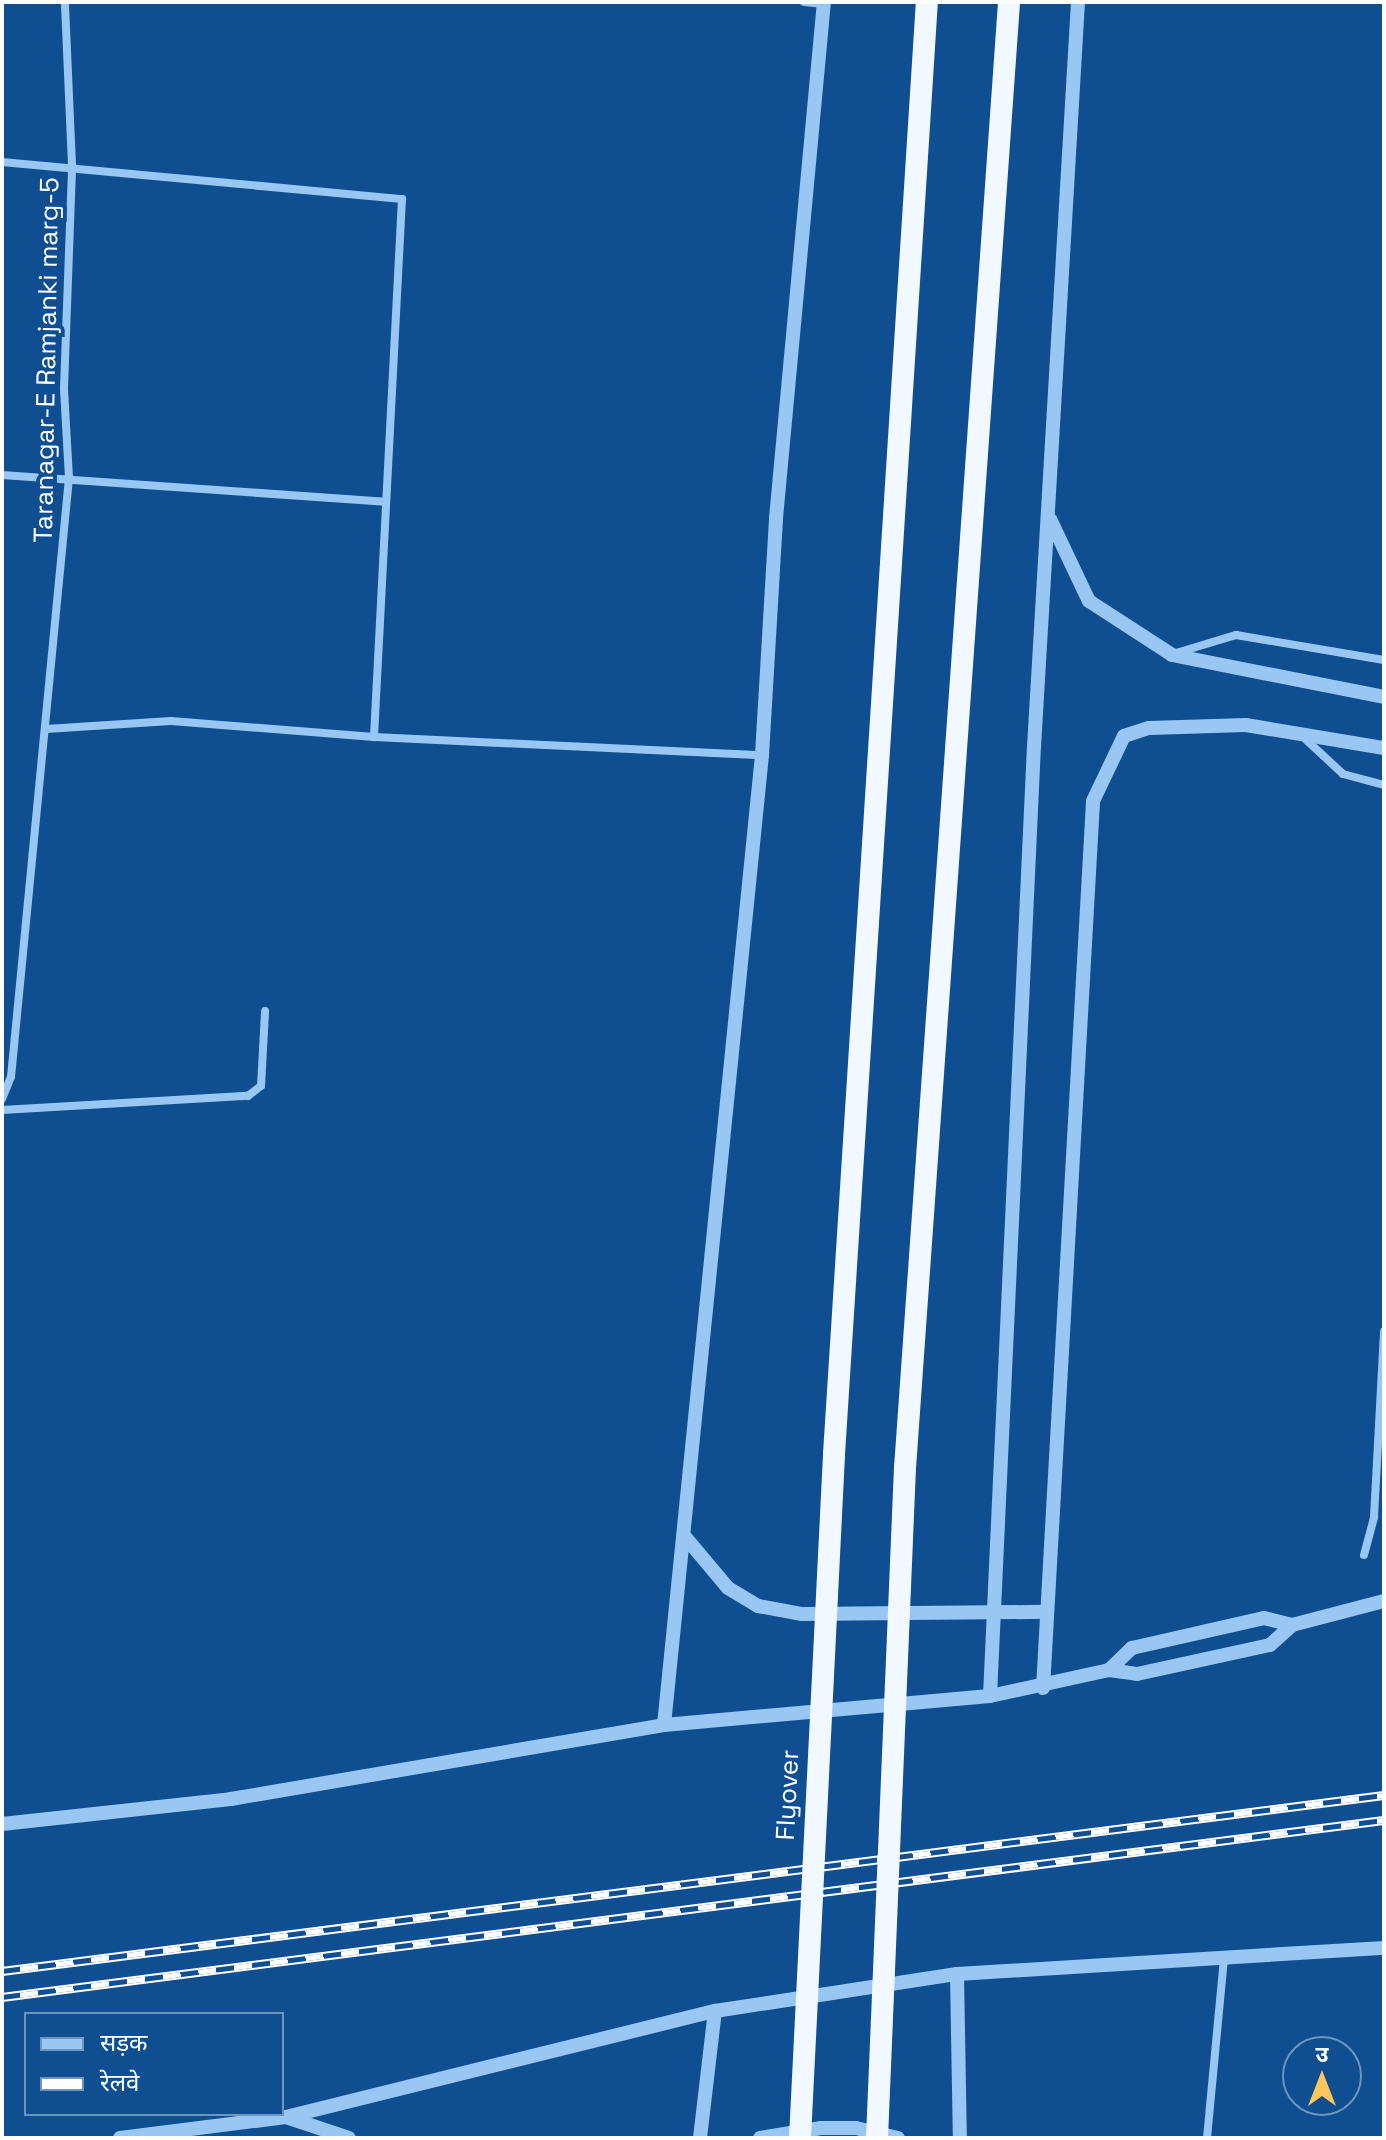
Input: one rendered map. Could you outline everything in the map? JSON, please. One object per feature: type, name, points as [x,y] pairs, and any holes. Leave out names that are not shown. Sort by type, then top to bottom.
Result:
[{"type":"highway","name":"Flyover","points":[[800,2138],[834,1454],[927,2]]},
{"type":"highway","points":[[877,2138],[905,1468],[1009,2]]},
{"type":"street","name":"Taranagar-E Ramjanki marg-5","points":[[2,1099],[11,1077],[69,478],[64,388],[72,165],[65,2]]},
{"type":"street","points":[[664,1725],[686,1538],[762,755],[776,518],[824,3],[804,2]]},
{"type":"street","points":[[990,1696],[1048,515],[1078,2]]},
{"type":"street","points":[[2,162],[72,165],[402,199],[374,737]]},
{"type":"street","points":[[2,475],[385,502]]},
{"type":"street","points":[[1048,515],[1089,601],[1172,655],[1384,697]]},
{"type":"street","points":[[1172,655],[1236,635],[1384,660]]},
{"type":"street","points":[[46,729],[171,721],[374,737],[762,755]]},
{"type":"street","points":[[1043,1688],[1093,801],[1124,736],[1137,732],[1189,723],[1296,730],[1384,748]]},
{"type":"street","points":[[1296,730],[1343,774],[1384,785]]},
{"type":"street","points":[[2,1110],[248,1096],[261,1086],[265,1011]]},
{"type":"street","points":[[1364,1555],[1374,1517],[1384,1331]]},
{"type":"street","points":[[686,1538],[728,1588],[758,1606],[802,1614],[994,1615],[1047,1612]]},
{"type":"street","points":[[2,1824],[231,1799],[664,1725],[990,1696],[1043,1688],[1109,1670],[1137,1674],[1270,1645],[1292,1625],[1384,1601]]},
{"type":"street","points":[[1109,1670],[1132,1648],[1264,1618],[1292,1625]]},
{"type":"street","points":[[120,2138],[191,2134],[286,2117],[715,2011],[957,1974],[1384,1948]]},
{"type":"street","points":[[1207,2138],[1224,1958]]},
{"type":"street","points":[[957,1974],[960,2138]]},
{"type":"street","points":[[700,2138],[715,2011]]},
{"type":"street","points":[[286,2117],[349,2138]]},
{"type":"street","points":[[760,2138],[821,2128],[856,2128],[898,2138]]},
{"type":"railway","points":[[2,1971],[1384,1795]]},
{"type":"railway","points":[[2,1997],[1384,1820]]}]
